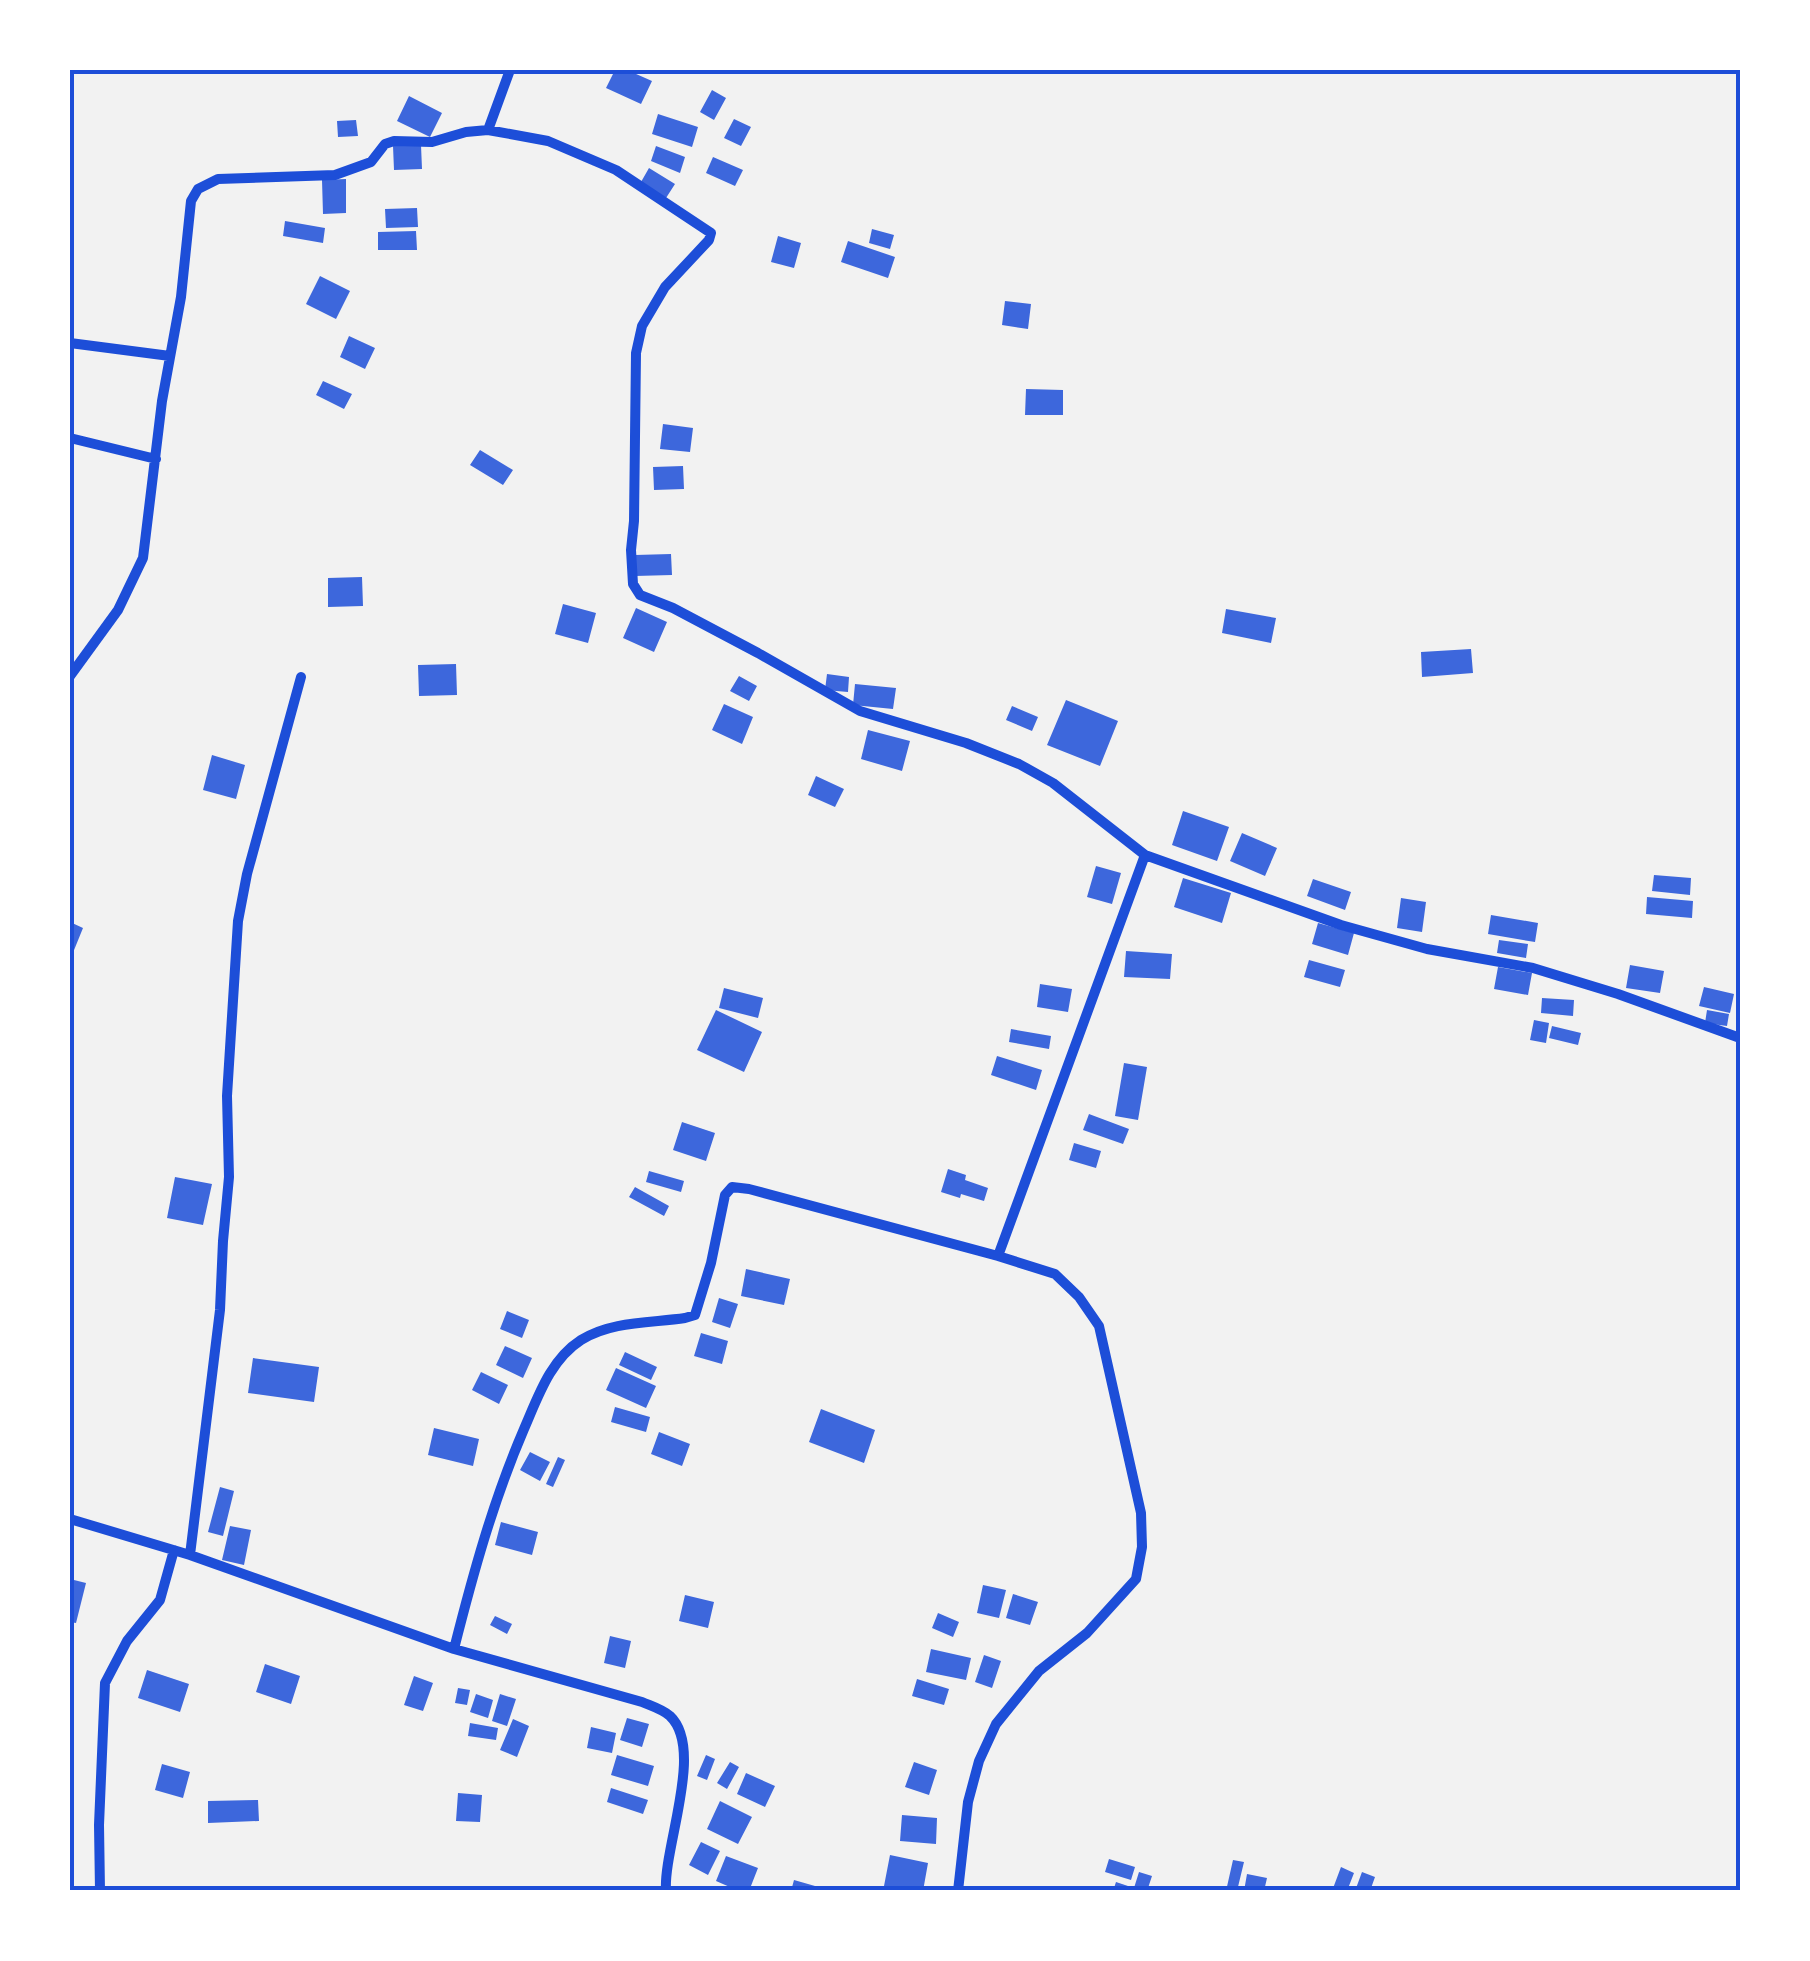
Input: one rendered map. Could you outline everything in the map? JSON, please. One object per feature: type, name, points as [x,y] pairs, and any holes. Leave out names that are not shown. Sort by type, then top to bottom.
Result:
[{"type":"street","points":[[488,130],[510,70]]},
{"type":"street","points":[[70,676],[118,610],[144,558],[191,201],[203,185],[218,179],[335,175],[371,162],[386,144],[432,142],[466,132],[488,130],[548,142],[616,170],[711,233],[709,240],[665,287],[642,326],[636,354],[631,550],[632,584],[640,594],[758,653],[860,711],[1020,764],[1053,783],[1145,855],[1340,925],[1426,949],[1533,968],[1740,1038]]},
{"type":"street","points":[[70,343],[170,356]]},
{"type":"street","points":[[70,438],[156,459]]},
{"type":"street","points":[[190,1556],[220,1310],[229,1176],[226,1096],[238,921],[247,874],[301,677]]},
{"type":"street","points":[[998,1256],[1145,855]]},
{"type":"street","points":[[454,1649],[486,1531],[509,1465],[550,1372],[578,1342],[594,1333],[696,1315],[725,1195],[732,1187],[1055,1274],[1079,1297],[1099,1326],[1141,1513],[1142,1547],[1136,1579],[1087,1633],[1039,1670],[996,1724],[979,1761],[968,1802],[958,1891]]},
{"type":"street","points":[[70,1518],[174,1550],[454,1649],[642,1702],[671,1717],[681,1740],[684,1774],[667,1858],[666,1891]]},
{"type":"street","points":[[100,1891],[105,1683],[127,1640],[160,1600],[174,1550]]},
{"type":"building","points":[[615,70],[627,70],[652,81],[641,104],[606,88]]},
{"type":"building","points":[[712,90],[726,98],[714,120],[700,112]]},
{"type":"building","points":[[409,96],[442,113],[430,137],[397,121]]},
{"type":"building","points":[[658,114],[698,127],[692,147],[652,134]]},
{"type":"building","points":[[734,119],[751,127],[741,146],[724,138]]},
{"type":"building","points":[[356,120],[358,136],[338,137],[337,121]]},
{"type":"building","points":[[421,145],[422,169],[394,170],[393,146]]},
{"type":"building","points":[[656,146],[685,157],[680,173],[651,161]]},
{"type":"building","points":[[713,157],[743,170],[735,186],[706,173]]},
{"type":"building","points":[[649,168],[675,184],[666,198],[641,182]]},
{"type":"building","points":[[346,179],[346,213],[323,214],[322,180]]},
{"type":"building","points":[[417,208],[418,227],[386,228],[385,209]]},
{"type":"building","points":[[285,221],[325,228],[323,243],[283,236]]},
{"type":"building","points":[[872,229],[894,235],[890,249],[869,243]]},
{"type":"building","points":[[416,231],[417,250],[378,250],[378,232]]},
{"type":"building","points":[[778,236],[801,243],[794,268],[771,262]]},
{"type":"building","points":[[848,241],[895,257],[888,278],[841,262]]},
{"type":"building","points":[[320,276],[350,291],[336,319],[306,304]]},
{"type":"building","points":[[1005,301],[1031,304],[1028,329],[1002,325]]},
{"type":"building","points":[[349,336],[375,348],[365,369],[340,357]]},
{"type":"building","points":[[323,381],[352,394],[344,409],[316,395]]},
{"type":"building","points":[[1026,389],[1063,390],[1063,415],[1025,415]]},
{"type":"building","points":[[663,424],[693,428],[690,452],[660,449]]},
{"type":"building","points":[[480,450],[513,470],[503,485],[470,465]]},
{"type":"building","points":[[683,466],[684,489],[654,490],[653,467]]},
{"type":"building","points":[[671,554],[672,575],[635,576],[635,555]]},
{"type":"building","points":[[362,577],[363,606],[328,607],[328,578]]},
{"type":"building","points":[[563,604],[596,613],[588,643],[555,634]]},
{"type":"building","points":[[636,608],[667,622],[654,652],[623,638]]},
{"type":"building","points":[[1226,609],[1276,618],[1271,643],[1222,633]]},
{"type":"building","points":[[1471,649],[1473,673],[1422,677],[1421,652]]},
{"type":"building","points":[[456,664],[457,695],[419,696],[418,665]]},
{"type":"building","points":[[827,674],[849,677],[848,692],[825,690]]},
{"type":"building","points":[[739,676],[757,686],[749,701],[730,691]]},
{"type":"building","points":[[855,684],[896,688],[893,709],[853,705]]},
{"type":"building","points":[[1066,700],[1118,721],[1100,766],[1047,745]]},
{"type":"building","points":[[724,704],[753,717],[742,744],[712,730]]},
{"type":"building","points":[[1012,706],[1038,717],[1032,731],[1006,720]]},
{"type":"building","points":[[868,730],[910,741],[902,771],[861,759]]},
{"type":"building","points":[[212,755],[245,765],[236,799],[203,790]]},
{"type":"building","points":[[816,776],[844,789],[835,807],[808,795]]},
{"type":"building","points":[[1183,811],[1229,827],[1217,861],[1172,845]]},
{"type":"building","points":[[1242,833],[1277,848],[1265,876],[1230,861]]},
{"type":"building","points":[[1096,866],[1121,873],[1112,904],[1087,897]]},
{"type":"building","points":[[1654,875],[1691,878],[1690,895],[1652,891]]},
{"type":"building","points":[[1183,878],[1231,893],[1222,923],[1174,907]]},
{"type":"building","points":[[1313,879],[1351,892],[1345,910],[1307,896]]},
{"type":"building","points":[[1647,897],[1693,901],[1692,918],[1646,914]]},
{"type":"building","points":[[1401,898],[1426,902],[1422,932],[1397,928]]},
{"type":"building","points":[[1491,915],[1538,923],[1535,942],[1488,934]]},
{"type":"building","points":[[70,922],[83,928],[70,960]]},
{"type":"building","points":[[1318,923],[1354,933],[1348,955],[1312,944]]},
{"type":"building","points":[[1499,940],[1528,944],[1526,958],[1497,953]]},
{"type":"building","points":[[1126,951],[1172,954],[1170,979],[1124,977]]},
{"type":"building","points":[[1309,960],[1345,970],[1340,987],[1304,977]]},
{"type":"building","points":[[1630,965],[1664,971],[1660,993],[1626,988]]},
{"type":"building","points":[[1498,967],[1532,973],[1528,995],[1494,989]]},
{"type":"building","points":[[1040,984],[1072,989],[1068,1012],[1037,1007]]},
{"type":"building","points":[[1704,987],[1734,994],[1730,1013],[1699,1006]]},
{"type":"building","points":[[724,988],[763,998],[758,1018],[719,1008]]},
{"type":"building","points":[[1542,998],[1574,1000],[1573,1016],[1541,1013]]},
{"type":"building","points":[[716,1010],[762,1032],[744,1072],[697,1050]]},
{"type":"building","points":[[1707,1010],[1729,1014],[1727,1026],[1705,1023]]},
{"type":"building","points":[[1534,1020],[1549,1023],[1546,1043],[1530,1040]]},
{"type":"building","points":[[1552,1026],[1581,1033],[1578,1045],[1549,1038]]},
{"type":"building","points":[[1011,1029],[1051,1036],[1049,1049],[1009,1042]]},
{"type":"building","points":[[997,1056],[1042,1070],[1036,1090],[991,1075]]},
{"type":"building","points":[[1124,1063],[1147,1067],[1138,1120],[1115,1116]]},
{"type":"building","points":[[1089,1114],[1129,1129],[1123,1144],[1083,1130]]},
{"type":"building","points":[[682,1122],[715,1133],[706,1161],[673,1150]]},
{"type":"building","points":[[1074,1143],[1101,1151],[1096,1168],[1069,1160]]},
{"type":"building","points":[[948,1169],[988,1188],[984,1201],[941,1192]]},
{"type":"building","points":[[649,1171],[684,1181],[681,1192],[646,1182]]},
{"type":"building","points":[[175,1177],[212,1184],[203,1225],[167,1218]]},
{"type":"building","points":[[635,1187],[669,1206],[664,1216],[629,1197]]},
{"type":"building","points":[[746,1269],[790,1279],[784,1305],[741,1296]]},
{"type":"building","points":[[719,1298],[738,1304],[730,1328],[712,1322]]},
{"type":"building","points":[[507,1311],[529,1320],[522,1338],[500,1329]]},
{"type":"building","points":[[701,1333],[728,1341],[722,1364],[694,1356]]},
{"type":"building","points":[[505,1346],[532,1358],[523,1378],[496,1365]]},
{"type":"building","points":[[625,1352],[657,1367],[651,1380],[619,1365]]},
{"type":"building","points":[[253,1358],[319,1367],[314,1402],[248,1393]]},
{"type":"building","points":[[616,1368],[656,1386],[646,1408],[606,1390]]},
{"type":"building","points":[[481,1372],[508,1385],[499,1404],[472,1390]]},
{"type":"building","points":[[615,1407],[650,1417],[646,1432],[611,1422]]},
{"type":"building","points":[[821,1409],[875,1430],[864,1463],[809,1442]]},
{"type":"building","points":[[434,1428],[479,1439],[473,1466],[428,1455]]},
{"type":"building","points":[[659,1432],[690,1444],[682,1466],[651,1454]]},
{"type":"building","points":[[530,1452],[550,1462],[540,1481],[520,1470]]},
{"type":"building","points":[[558,1457],[565,1460],[553,1487],[546,1484]]},
{"type":"building","points":[[220,1487],[234,1491],[223,1536],[208,1532]]},
{"type":"building","points":[[501,1522],[538,1532],[532,1555],[495,1545]]},
{"type":"building","points":[[230,1526],[251,1530],[244,1565],[222,1560]]},
{"type":"building","points":[[70,1579],[86,1583],[76,1623],[70,1622]]},
{"type":"building","points":[[983,1585],[1006,1590],[999,1618],[977,1613]]},
{"type":"building","points":[[1013,1594],[1038,1602],[1030,1625],[1006,1618]]},
{"type":"building","points":[[685,1595],[714,1602],[708,1628],[679,1621]]},
{"type":"building","points":[[938,1613],[959,1622],[953,1637],[932,1628]]},
{"type":"building","points":[[495,1616],[512,1624],[507,1634],[490,1625]]},
{"type":"building","points":[[610,1636],[631,1641],[625,1668],[604,1663]]},
{"type":"building","points":[[931,1649],[971,1658],[966,1680],[926,1672]]},
{"type":"building","points":[[984,1655],[1001,1661],[992,1688],[975,1682]]},
{"type":"building","points":[[265,1664],[300,1676],[291,1704],[256,1692]]},
{"type":"building","points":[[147,1670],[189,1684],[180,1712],[138,1698]]},
{"type":"building","points":[[414,1676],[433,1683],[423,1711],[404,1705]]},
{"type":"building","points":[[917,1679],[949,1689],[944,1705],[912,1696]]},
{"type":"building","points":[[458,1688],[470,1690],[467,1705],[455,1703]]},
{"type":"building","points":[[476,1694],[493,1700],[488,1718],[470,1712]]},
{"type":"building","points":[[500,1694],[516,1699],[507,1726],[492,1721]]},
{"type":"building","points":[[627,1718],[649,1724],[642,1747],[620,1740]]},
{"type":"building","points":[[513,1719],[529,1726],[517,1757],[500,1750]]},
{"type":"building","points":[[470,1723],[498,1728],[496,1740],[468,1736]]},
{"type":"building","points":[[591,1727],[616,1733],[612,1753],[587,1748]]},
{"type":"building","points":[[617,1755],[654,1766],[648,1786],[611,1775]]},
{"type":"building","points":[[706,1755],[715,1759],[707,1780],[697,1776]]},
{"type":"building","points":[[730,1762],[739,1767],[727,1789],[717,1783]]},
{"type":"building","points":[[914,1762],[937,1770],[929,1795],[905,1787]]},
{"type":"building","points":[[162,1764],[190,1772],[183,1798],[155,1790]]},
{"type":"building","points":[[746,1773],[775,1786],[765,1807],[737,1794]]},
{"type":"building","points":[[611,1788],[648,1800],[643,1814],[607,1802]]},
{"type":"building","points":[[458,1793],[482,1795],[480,1822],[456,1821]]},
{"type":"building","points":[[258,1800],[259,1821],[208,1823],[208,1801]]},
{"type":"building","points":[[720,1801],[752,1817],[738,1844],[707,1829]]},
{"type":"building","points":[[902,1815],[937,1818],[936,1844],[900,1841]]},
{"type":"building","points":[[701,1842],[720,1851],[708,1875],[689,1865]]},
{"type":"building","points":[[890,1855],[928,1863],[923,1891],[884,1886]]},
{"type":"building","points":[[726,1856],[758,1868],[749,1891],[716,1881]]},
{"type":"building","points":[[1109,1859],[1135,1867],[1131,1880],[1105,1872]]},
{"type":"building","points":[[1233,1860],[1244,1862],[1237,1891],[1226,1891]]},
{"type":"building","points":[[1341,1867],[1354,1873],[1347,1891],[1332,1891]]},
{"type":"building","points":[[1139,1872],[1152,1876],[1147,1891],[1113,1891],[1116,1882],[1134,1888]]},
{"type":"building","points":[[1362,1872],[1375,1877],[1370,1891],[1355,1891]]},
{"type":"building","points":[[1247,1874],[1267,1878],[1264,1891],[1244,1891]]},
{"type":"building","points":[[794,1880],[815,1886],[813,1891],[791,1891]]}]
